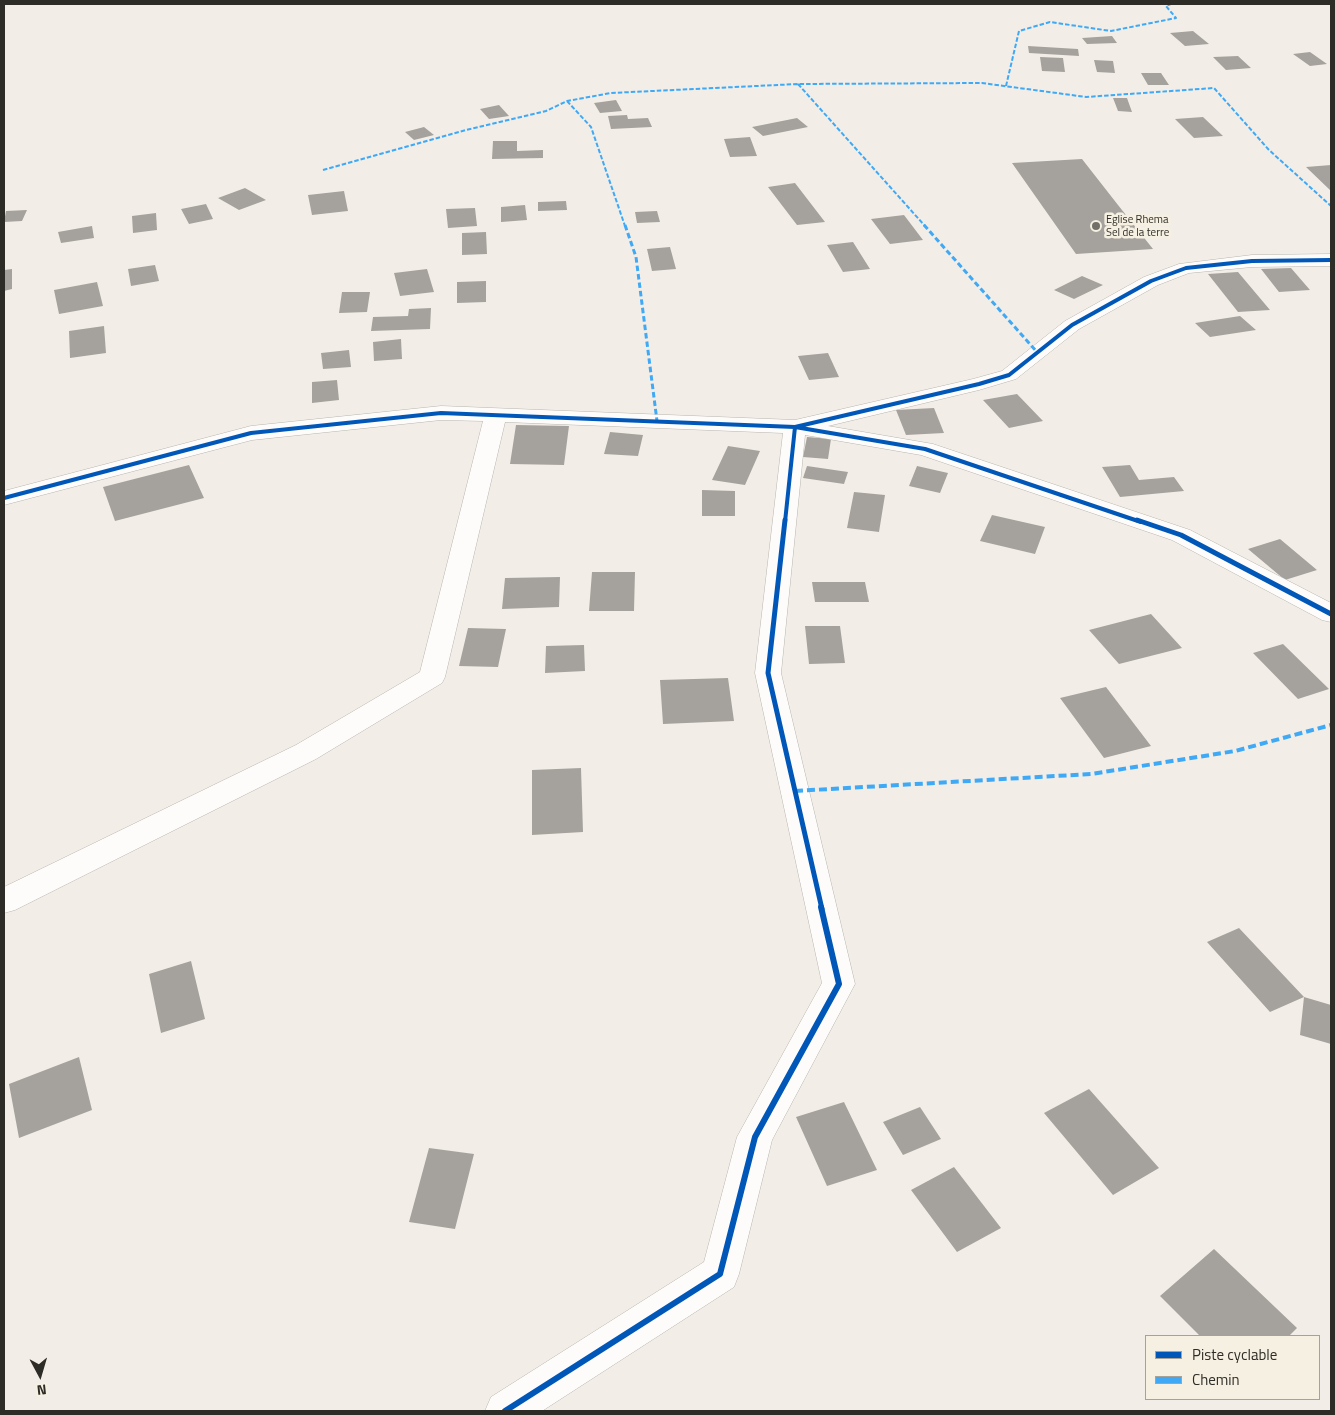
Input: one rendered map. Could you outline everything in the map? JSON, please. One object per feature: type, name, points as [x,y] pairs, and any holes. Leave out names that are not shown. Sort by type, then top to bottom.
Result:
[{"type":"street","points":[[795,427],[979,384],[1009,375],[1072,324],[1151,281],[1186,268],[1252,261],[1331,260]]},
{"type":"street","points":[[4,498],[250,433],[441,413],[795,427],[925,450],[1181,535],[1331,614]]},
{"type":"street","points":[[4,901],[306,752],[432,677],[496,415]]},
{"type":"street","points":[[505,1411],[720,1274],[755,1137],[839,984],[768,673],[795,427]]},
{"type":"building","points":[[1193,31],[1209,44],[1185,46],[1170,33]]},
{"type":"building","points":[[1112,36],[1117,43],[1087,44],[1082,38]]},
{"type":"building","points":[[1028,46],[1078,49],[1079,56],[1029,53]]},
{"type":"building","points":[[1310,52],[1327,64],[1310,66],[1293,54]]},
{"type":"building","points":[[1238,56],[1251,68],[1226,70],[1213,57]]},
{"type":"building","points":[[1040,57],[1063,58],[1065,72],[1042,71]]},
{"type":"building","points":[[1094,60],[1113,61],[1115,73],[1097,72]]},
{"type":"building","points":[[1141,73],[1161,73],[1169,85],[1148,85]]},
{"type":"building","points":[[1113,98],[1127,98],[1132,112],[1118,111]]},
{"type":"building","points":[[616,100],[622,111],[600,113],[594,103]]},
{"type":"building","points":[[499,105],[509,116],[489,119],[480,109]]},
{"type":"building","points":[[627,115],[628,119],[648,118],[652,127],[611,129],[608,116]]},
{"type":"building","points":[[1203,117],[1223,136],[1194,138],[1175,119]]},
{"type":"building","points":[[797,118],[808,127],[763,136],[752,127]]},
{"type":"building","points":[[424,127],[434,135],[414,140],[405,132]]},
{"type":"building","points":[[750,137],[757,156],[730,157],[724,139]]},
{"type":"building","points":[[493,141],[517,141],[517,151],[543,150],[543,158],[492,159]]},
{"type":"building","points":[[1082,159],[1153,249],[1076,254],[1012,163]]},
{"type":"building","points":[[1331,165],[1331,191],[1306,167]]},
{"type":"building","points":[[795,183],[825,222],[797,225],[768,187]]},
{"type":"building","points":[[245,188],[266,200],[239,210],[218,198]]},
{"type":"building","points":[[344,191],[348,211],[312,215],[308,195]]},
{"type":"building","points":[[566,201],[567,210],[538,211],[538,202]]},
{"type":"building","points":[[206,204],[213,219],[189,224],[181,209]]},
{"type":"building","points":[[525,205],[527,220],[501,222],[501,207]]},
{"type":"building","points":[[475,208],[477,226],[448,228],[446,209]]},
{"type":"building","points":[[27,210],[22,221],[4,222],[6,211]]},
{"type":"building","points":[[657,211],[660,222],[637,223],[635,212]]},
{"type":"building","points":[[156,213],[157,230],[133,233],[132,216]]},
{"type":"building","points":[[904,215],[923,240],[890,244],[871,219]]},
{"type":"building","points":[[92,226],[94,238],[61,243],[58,232]]},
{"type":"building","points":[[486,232],[487,254],[462,255],[462,233]]},
{"type":"building","points":[[853,242],[870,269],[843,272],[827,245]]},
{"type":"building","points":[[670,247],[676,269],[652,271],[647,249]]},
{"type":"building","points":[[155,265],[159,281],[131,286],[128,269]]},
{"type":"building","points":[[1291,268],[1310,290],[1279,292],[1261,269]]},
{"type":"building","points":[[12,269],[12,289],[4,291],[4,270]]},
{"type":"building","points":[[427,269],[434,292],[400,296],[394,273]]},
{"type":"building","points":[[1238,272],[1270,310],[1238,312],[1208,274]]},
{"type":"building","points":[[1082,276],[1103,285],[1074,299],[1054,290]]},
{"type":"building","points":[[486,281],[486,302],[457,303],[457,282]]},
{"type":"building","points":[[97,282],[103,306],[59,314],[54,290]]},
{"type":"building","points":[[342,292],[370,292],[367,312],[339,313]]},
{"type":"building","points":[[431,308],[430,329],[371,331],[373,317],[408,316],[409,309]]},
{"type":"building","points":[[1240,316],[1256,330],[1210,337],[1195,323]]},
{"type":"building","points":[[104,326],[106,353],[70,358],[69,331]]},
{"type":"building","points":[[401,339],[402,359],[374,361],[373,342]]},
{"type":"building","points":[[349,350],[351,367],[323,369],[321,353]]},
{"type":"building","points":[[828,353],[839,377],[809,380],[798,356]]},
{"type":"building","points":[[337,380],[339,400],[312,403],[312,382]]},
{"type":"building","points":[[1017,394],[1043,421],[1009,428],[983,400]]},
{"type":"building","points":[[934,408],[944,433],[906,435],[896,410]]},
{"type":"building","points":[[516,425],[569,426],[564,465],[510,464]]},
{"type":"building","points":[[610,432],[643,435],[638,456],[604,454]]},
{"type":"building","points":[[807,437],[831,439],[828,459],[803,457]]},
{"type":"building","points":[[728,446],[760,451],[745,485],[712,480]]},
{"type":"building","points":[[189,465],[204,498],[115,521],[103,487]]},
{"type":"building","points":[[1130,465],[1139,480],[1174,477],[1184,491],[1120,497],[1102,467]]},
{"type":"building","points":[[807,466],[848,472],[844,484],[803,478]]},
{"type":"building","points":[[917,466],[948,473],[940,493],[909,486]]},
{"type":"building","points":[[702,490],[735,491],[735,516],[702,516]]},
{"type":"building","points":[[854,492],[885,495],[879,532],[847,528]]},
{"type":"building","points":[[992,515],[1045,527],[1035,554],[980,541]]},
{"type":"building","points":[[1280,539],[1317,570],[1285,580],[1248,549]]},
{"type":"building","points":[[592,572],[635,572],[634,611],[589,611]]},
{"type":"building","points":[[560,577],[559,607],[502,609],[505,578]]},
{"type":"building","points":[[812,582],[865,582],[869,602],[815,602]]},
{"type":"building","points":[[1151,614],[1182,648],[1119,664],[1089,630]]},
{"type":"building","points":[[805,626],[840,626],[845,663],[809,664]]},
{"type":"building","points":[[468,628],[506,629],[498,667],[459,666]]},
{"type":"building","points":[[1283,644],[1329,689],[1298,699],[1253,653]]},
{"type":"building","points":[[584,645],[585,671],[545,673],[546,646]]},
{"type":"building","points":[[728,678],[734,721],[663,724],[660,680]]},
{"type":"building","points":[[1106,687],[1151,746],[1104,758],[1060,698]]},
{"type":"building","points":[[581,768],[583,832],[532,835],[532,770]]},
{"type":"building","points":[[1239,928],[1304,997],[1270,1012],[1207,942]]},
{"type":"building","points":[[191,961],[205,1019],[161,1033],[149,974]]},
{"type":"building","points":[[1304,997],[1331,1005],[1331,1044],[1300,1035]]},
{"type":"building","points":[[79,1057],[92,1110],[19,1138],[9,1084]]},
{"type":"building","points":[[1089,1089],[1159,1168],[1113,1195],[1044,1113]]},
{"type":"building","points":[[844,1102],[877,1170],[827,1186],[796,1117]]},
{"type":"building","points":[[920,1107],[941,1139],[903,1155],[883,1122]]},
{"type":"building","points":[[429,1148],[474,1154],[455,1229],[409,1222]]},
{"type":"building","points":[[954,1167],[1001,1228],[957,1252],[911,1190]]},
{"type":"building","points":[[1214,1249],[1297,1328],[1290,1335],[1199,1335],[1160,1296]]},
{"type":"marked path","points":[[1006,86],[1019,31],[1050,22],[1111,31],[1176,18],[1166,6],[1171,4]]},
{"type":"marked path","points":[[323,170],[466,130],[546,111],[567,101],[611,93],[798,84],[982,83],[1086,97],[1214,88],[1269,150],[1331,206]]},
{"type":"marked path","points":[[798,84],[1037,352]]},
{"type":"marked path","points":[[567,101],[591,127],[636,257],[657,421]]},
{"type":"marked path","points":[[795,791],[1091,774],[1235,751],[1331,725]]},
{"type":"cycle path","points":[[505,1411],[720,1274],[755,1137],[839,984],[768,673],[795,427],[979,384],[1009,375],[1072,325],[1151,281],[1186,268],[1252,261],[1331,260]]},
{"type":"cycle path","points":[[4,498],[251,433],[441,413],[795,427],[925,449],[1181,535],[1331,614]]},
{"type":"place","name":"Eglise Rhema Sel de la terre","points":[[1096,226]]}]
